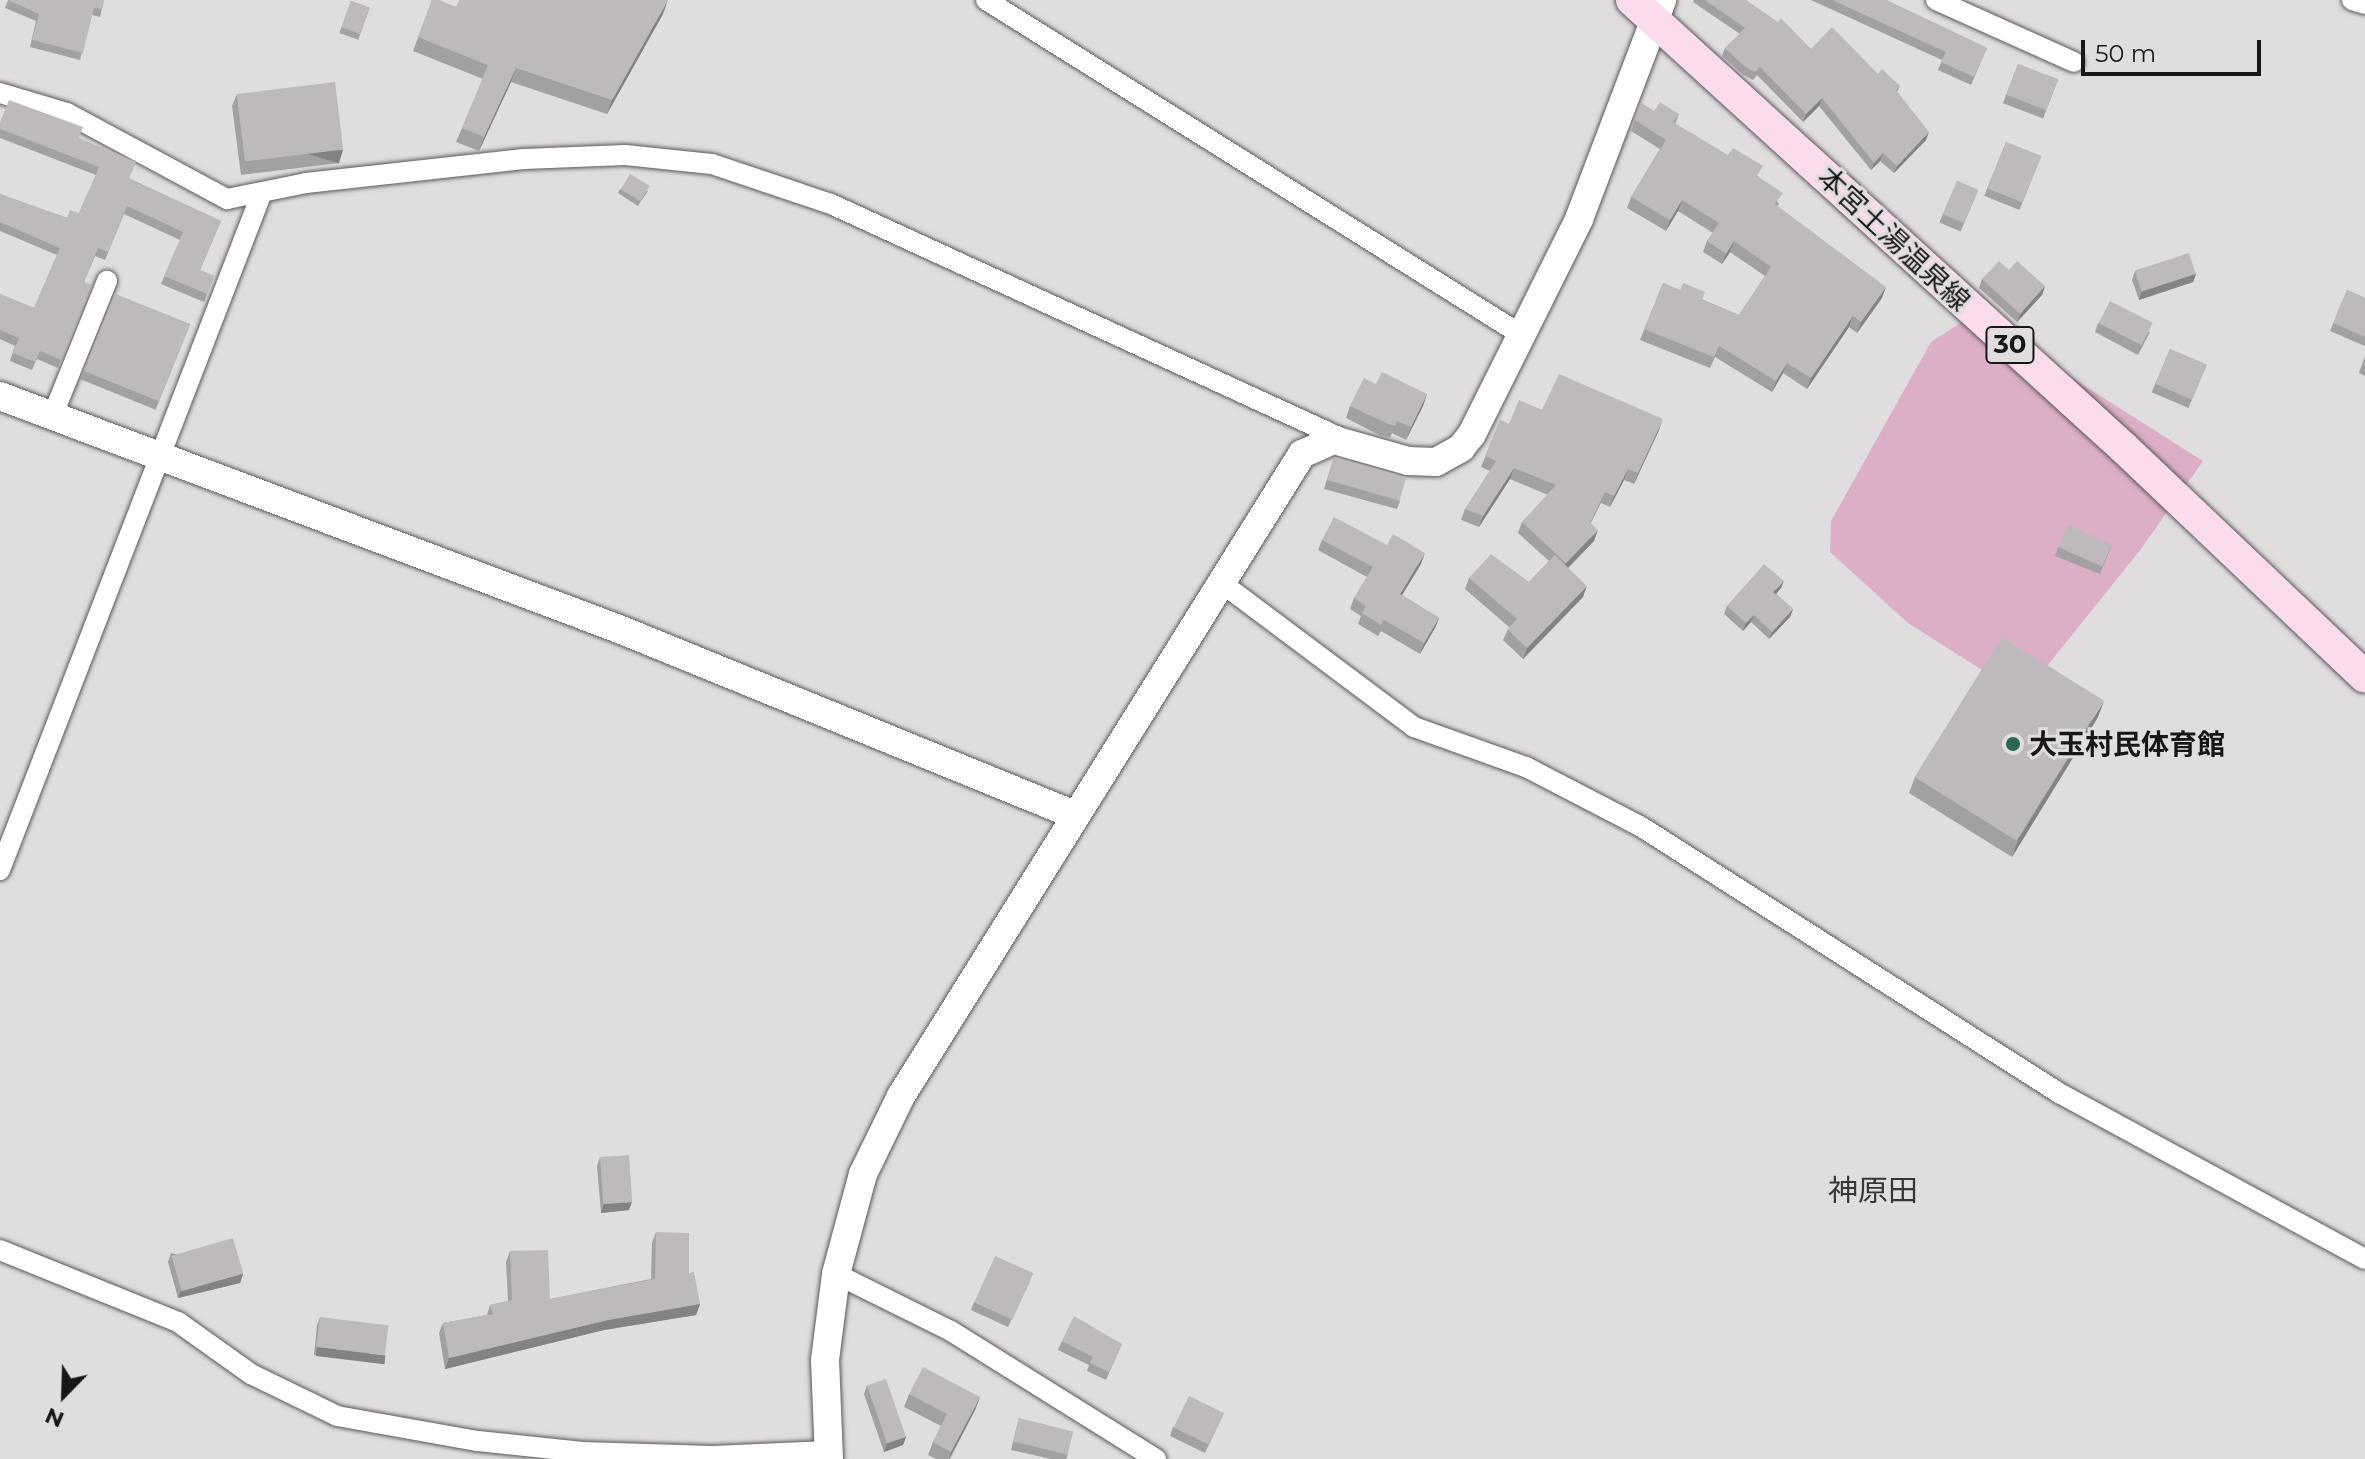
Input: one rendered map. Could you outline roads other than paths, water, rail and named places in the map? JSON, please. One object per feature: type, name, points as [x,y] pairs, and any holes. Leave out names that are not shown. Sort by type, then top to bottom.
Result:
[{"type":"main road","name":"本宮土湯温泉線","points":[[1649,5],[2365,677]]},
{"type":"street","points":[[986,0],[1520,334]]},
{"type":"street","points":[[1936,0],[2074,62]]},
{"type":"street","points":[[2352,0],[2365,4]]},
{"type":"street","points":[[0,93],[67,113],[227,199],[261,195],[306,183],[524,159],[625,155],[712,164],[831,204],[1348,442],[1421,464],[1448,458],[1472,434],[1579,219],[1649,5]]},
{"type":"street","points":[[0,870],[261,195]]},
{"type":"street","points":[[52,417],[107,281]]},
{"type":"street","points":[[0,396],[619,629],[1075,815]]},
{"type":"street","points":[[0,1250],[178,1322],[251,1374],[337,1416],[478,1441],[582,1452],[713,1456],[828,1455],[825,1360],[836,1274],[863,1174],[901,1096],[1302,454],[1322,442],[1348,442]]},
{"type":"street","points":[[1223,584],[1414,727],[1526,767],[1640,826],[2061,1094],[2365,1259]]},
{"type":"street","points":[[836,1274],[951,1331],[1156,1459]]},
{"type":"place","name":"大玉村民体育館","points":[[2013,744]]},
{"type":"district","name":"神原田","points":[[1873,1191]]}]
